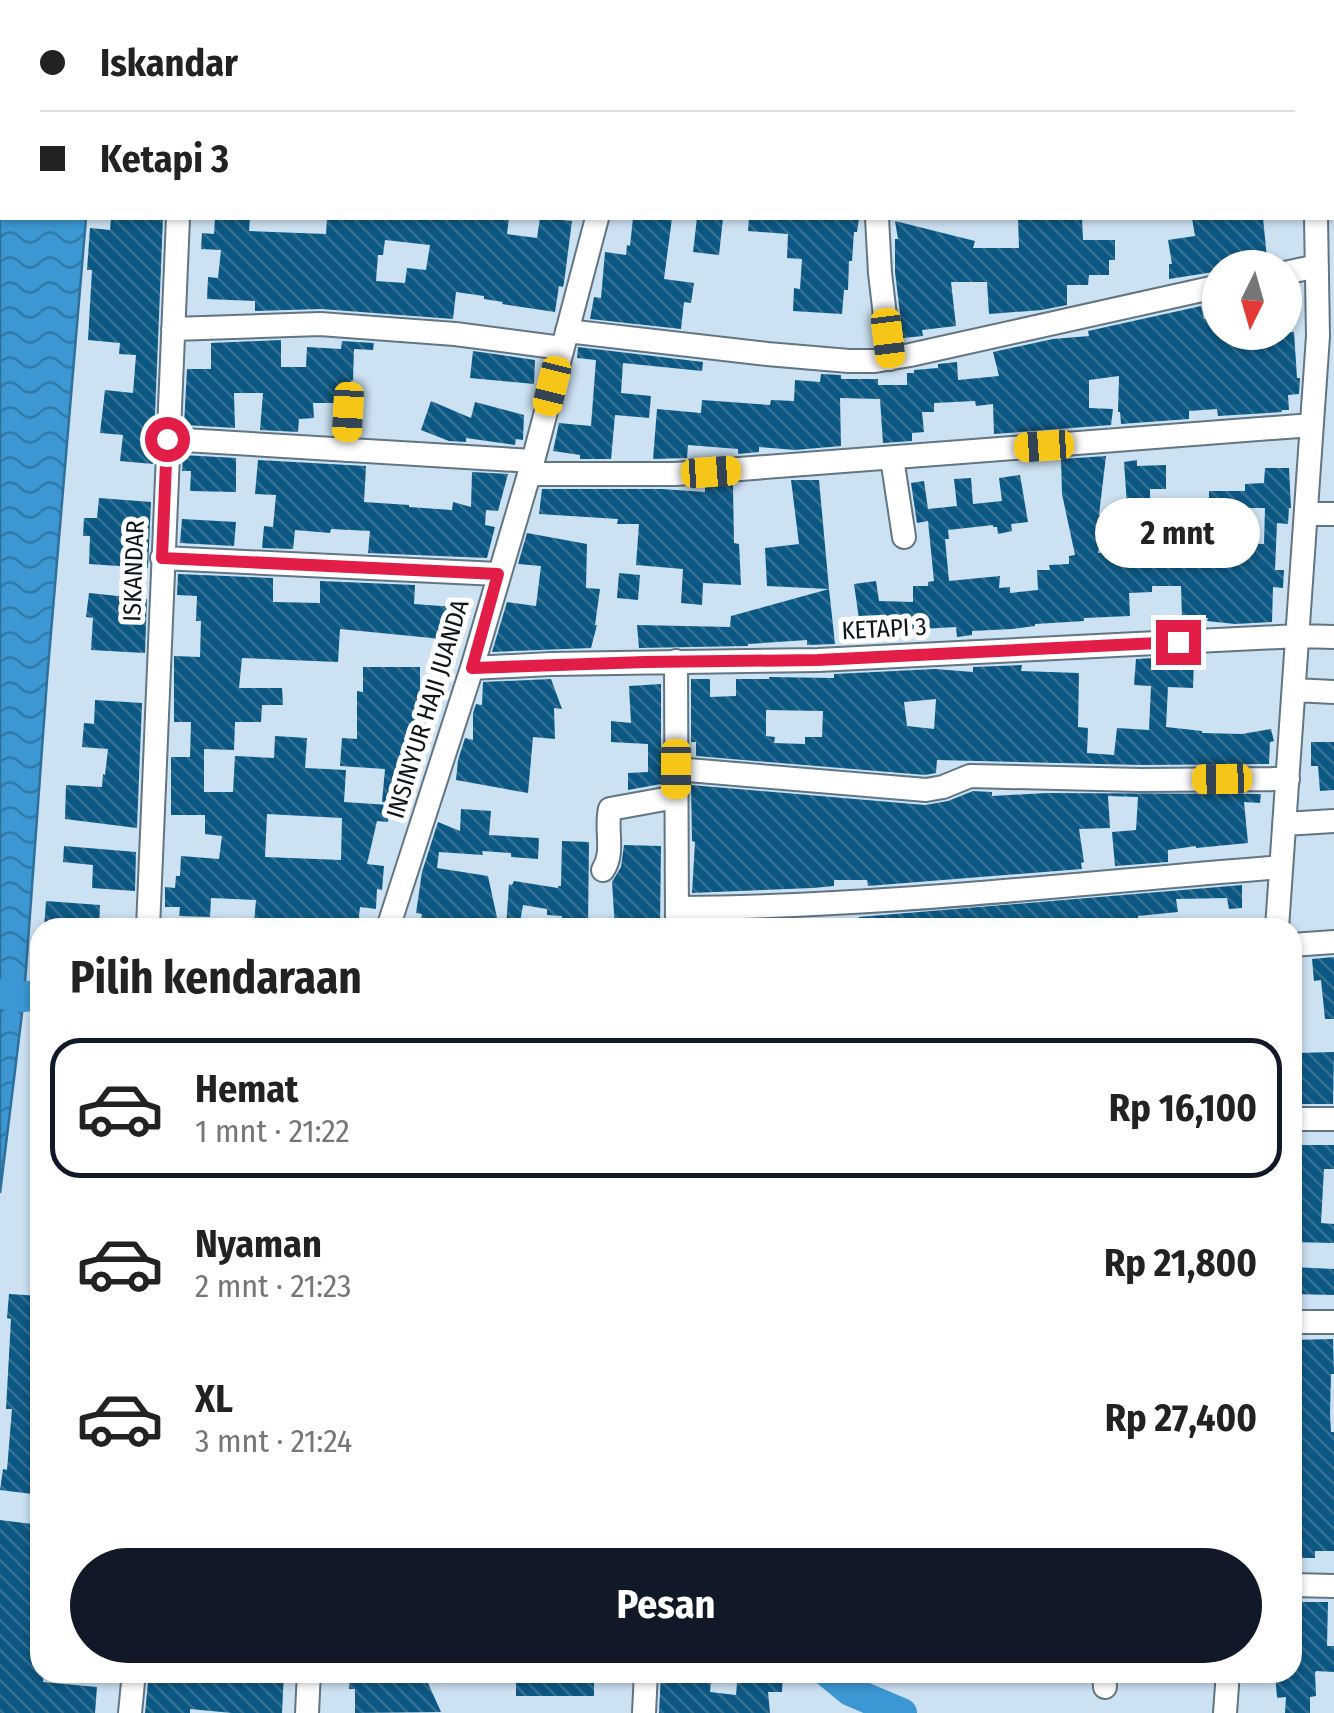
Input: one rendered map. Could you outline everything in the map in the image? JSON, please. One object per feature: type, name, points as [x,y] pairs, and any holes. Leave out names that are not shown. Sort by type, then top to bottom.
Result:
[{"type":"street","name":"ISKANDAR","points":[[148,918],[178,220]]},
{"type":"street","name":"INSINYUR HAJI JUANDA","points":[[391,918],[531,468],[595,220]]},
{"type":"street","points":[[877,220],[890,360]]},
{"type":"street","points":[[1277,918],[1312,425],[1326,336],[1316,220]]},
{"type":"street","points":[[1302,269],[1317,266]]},
{"type":"street","points":[[172,329],[320,324],[849,361],[890,360],[1202,290]]},
{"type":"street","points":[[346,450],[348,412]]},
{"type":"street","points":[[167,439],[346,450],[531,468],[675,474],[1312,425]]},
{"type":"street","points":[[892,458],[904,536]]},
{"type":"street","points":[[1307,514],[1334,514]]},
{"type":"street","points":[[162,558],[498,574]]},
{"type":"street","name":"KETAPI 3","points":[[472,668],[818,660],[1334,637]]},
{"type":"street","points":[[676,661],[677,918],[1281,867]]},
{"type":"street","points":[[1294,690],[1334,692]]},
{"type":"street","points":[[676,769],[926,790],[970,776],[1288,779]]},
{"type":"street","points":[[603,870],[610,856],[610,809],[676,797]]},
{"type":"street","points":[[1284,824],[1334,821]]},
{"type":"street","points":[[1302,944],[1334,942]]},
{"type":"street","points":[[1302,1119],[1334,1120]]},
{"type":"street","points":[[1302,1322],[1334,1322]]},
{"type":"street","points":[[1302,1586],[1334,1586]]},
{"type":"street","points":[[116,1713],[118,1683]]},
{"type":"street","points":[[130,1713],[133,1683]]},
{"type":"street","points":[[307,1713],[308,1683]]},
{"type":"street","points":[[644,1713],[645,1683]]},
{"type":"street","points":[[1225,1713],[1227,1683]]},
{"type":"water","points":[[0,220],[86,220],[24,997],[0,1193]]},
{"type":"building","points":[[111,220],[163,220],[153,464],[120,461],[123,435],[100,433],[105,390],[133,393],[136,355],[119,354],[120,343],[88,340],[90,228],[110,230]]},
{"type":"building","points":[[215,220],[250,220],[249,231],[326,234],[327,220],[509,220],[507,234],[537,238],[540,220],[572,221],[564,283],[559,286],[555,312],[456,292],[453,319],[321,309],[255,311],[255,301],[207,299],[208,277],[218,278],[221,250],[201,249],[202,233],[214,234]],"holes":[[[385,240],[430,245],[426,270],[407,268],[405,283],[376,281],[378,255],[383,255]]]},
{"type":"building","points":[[633,220],[672,220],[664,279],[694,283],[691,303],[684,302],[681,329],[590,319],[594,297],[601,298],[605,252],[626,255],[627,245],[630,246]]},
{"type":"building","points":[[697,220],[723,220],[719,255],[693,252]]},
{"type":"building","points":[[749,220],[859,220],[842,314],[793,311],[794,288],[800,289],[802,259],[787,258],[788,234],[748,231]]},
{"type":"building","points":[[1018,220],[1082,220],[1083,240],[1115,240],[1115,260],[1109,260],[1109,275],[1089,275],[1088,285],[1067,285],[1067,305],[1042,310],[989,314],[987,282],[951,282],[956,326],[922,330],[923,336],[903,338],[895,272],[895,221],[975,241],[973,248],[1019,248]]},
{"type":"building","points":[[1192,220],[1263,220],[1266,250],[1202,250],[1202,274],[1169,279],[1172,264],[1168,240],[1195,236]]},
{"type":"building","points":[[1201,306],[1202,350],[1295,350],[1299,394],[1288,395],[1289,410],[1282,412],[1218,416],[1217,409],[1189,411],[1189,419],[1121,424],[1119,376],[1089,380],[1089,408],[1113,409],[1111,425],[994,434],[993,404],[934,403],[934,412],[922,412],[924,432],[912,433],[912,441],[883,443],[880,399],[840,398],[841,446],[795,450],[759,447],[759,452],[738,454],[738,449],[688,445],[687,458],[653,459],[657,409],[701,413],[702,400],[770,405],[771,400],[794,401],[795,380],[820,382],[821,374],[841,375],[841,379],[878,379],[878,385],[907,385],[907,373],[957,362],[958,380],[999,376],[993,352],[1089,336],[1088,331]]},
{"type":"building","points":[[281,340],[281,367],[306,367],[307,347],[341,349],[342,341],[374,343],[373,350],[354,349],[350,397],[341,397],[334,403],[313,403],[314,418],[299,419],[298,432],[260,430],[263,393],[234,393],[235,428],[184,425],[187,369],[211,369],[211,343]]},
{"type":"building","points":[[578,347],[703,362],[702,371],[623,363],[621,393],[651,396],[649,418],[615,415],[611,459],[580,459],[580,455],[553,451],[559,423],[591,426],[596,360],[577,358]]},
{"type":"building","points":[[473,351],[535,360],[534,384],[470,378]]},
{"type":"building","points":[[431,401],[471,418],[475,402],[524,415],[523,440],[516,439],[515,445],[466,438],[466,442],[449,441],[421,430]]},
{"type":"building","points":[[183,455],[236,458],[236,492],[190,491],[191,471],[182,471]]},
{"type":"building","points":[[1106,456],[1099,515],[1105,516],[1098,553],[1131,550],[1131,545],[1136,545],[1134,531],[1144,529],[1143,522],[1178,517],[1182,546],[1210,548],[1211,536],[1226,536],[1226,543],[1264,544],[1265,508],[1209,508],[1209,491],[1245,491],[1245,484],[1264,483],[1265,468],[1289,468],[1288,524],[1277,523],[1275,570],[1284,570],[1283,588],[1273,587],[1272,622],[1235,624],[1182,618],[1181,586],[1152,586],[1152,592],[1129,593],[1130,616],[972,631],[972,635],[957,637],[956,627],[920,629],[920,634],[883,633],[884,637],[862,640],[854,584],[876,581],[879,601],[913,602],[913,586],[928,586],[928,582],[934,581],[928,521],[917,523],[911,483],[924,481],[928,509],[957,506],[954,479],[971,478],[973,504],[1002,501],[999,478],[1020,475],[1028,522],[1011,524],[1012,531],[998,534],[993,525],[948,530],[949,539],[945,539],[949,581],[1000,576],[999,588],[1010,587],[1010,593],[1038,590],[1037,570],[1069,564],[1069,556],[1075,555],[1062,494],[1061,459]]},
{"type":"building","points":[[258,460],[366,466],[364,502],[452,510],[453,502],[471,507],[472,472],[508,474],[498,511],[486,510],[485,525],[495,527],[487,558],[368,553],[370,531],[331,529],[330,533],[295,530],[293,549],[262,548],[264,526],[273,527],[276,495],[255,494]]},
{"type":"building","points":[[1137,460],[1137,466],[1166,465],[1166,489],[1150,489],[1150,504],[1127,505],[1124,462]]},
{"type":"building","points":[[791,480],[819,480],[829,589],[767,586],[765,548],[799,544]]},
{"type":"building","points":[[733,485],[734,543],[739,544],[741,585],[703,583],[702,605],[681,603],[683,569],[636,565],[639,524],[539,514],[542,489],[705,492],[705,487]]},
{"type":"building","points":[[99,498],[151,502],[148,568],[89,564],[90,536],[83,536],[84,518],[97,518]]},
{"type":"building","points":[[182,519],[236,522],[234,546],[180,543]]},
{"type":"building","points":[[527,533],[587,544],[586,588],[600,589],[591,648],[492,652],[507,602],[536,606],[541,566],[518,564]]},
{"type":"building","points":[[619,573],[640,575],[638,600],[617,598]]},
{"type":"building","points":[[178,574],[273,578],[273,602],[320,603],[320,581],[415,585],[414,604],[455,607],[452,640],[340,629],[338,662],[242,658],[239,688],[282,688],[283,705],[262,705],[261,722],[235,722],[234,750],[204,749],[204,792],[233,792],[235,756],[274,758],[275,736],[307,738],[305,768],[346,770],[344,802],[389,805],[388,822],[377,821],[367,864],[384,866],[376,909],[360,907],[359,918],[254,918],[256,900],[211,898],[210,917],[179,916],[180,907],[165,907],[165,887],[175,888],[181,856],[219,859],[222,836],[205,834],[205,815],[171,815],[171,757],[190,757],[191,722],[174,722],[174,656],[200,657],[197,596],[177,595]],"holes":[[[267,814],[342,818],[341,860],[265,857]]]},
{"type":"building","points":[[829,589],[835,644],[807,645],[807,640],[748,646],[639,648],[637,625],[730,627],[731,616]]},
{"type":"building","points":[[89,593],[147,599],[145,653],[91,650],[93,618],[86,617]]},
{"type":"building","points":[[1136,659],[1194,659],[1193,688],[1168,687],[1166,727],[1242,734],[1271,729],[1274,741],[1270,742],[1269,764],[937,760],[936,773],[925,775],[696,756],[696,742],[691,742],[691,679],[710,679],[710,697],[736,696],[736,679],[834,678],[834,674],[935,669],[973,672],[973,667],[1022,665],[1021,671],[1079,673],[1078,727],[1088,728],[1087,753],[1114,755],[1117,728],[1149,730],[1151,686],[1134,685]],"holes":[[[936,699],[934,729],[907,726],[904,702]],[[766,710],[823,711],[822,737],[805,737],[805,744],[774,743],[775,737],[766,736]]]},
{"type":"building","points":[[363,667],[420,667],[420,695],[433,696],[433,720],[425,720],[423,758],[415,758],[412,805],[382,802],[385,769],[340,766],[342,738],[357,739],[357,691],[363,692]]},
{"type":"building","points":[[551,679],[562,709],[554,708],[555,739],[533,737],[528,793],[456,780],[465,738],[473,740],[473,713],[476,704],[482,705],[483,682]]},
{"type":"building","points":[[661,684],[661,784],[628,790],[628,773],[648,772],[648,744],[611,742],[611,721],[631,723],[629,686]]},
{"type":"building","points":[[95,700],[142,703],[137,828],[65,819],[66,785],[102,787],[108,749],[82,747],[84,723],[94,724]]},
{"type":"building","points":[[1311,742],[1334,742],[1334,790],[1320,791],[1318,766],[1311,766]]},
{"type":"building","points":[[691,785],[925,805],[973,791],[992,792],[992,796],[1261,794],[1260,803],[1244,802],[1248,843],[1168,850],[1168,862],[1115,866],[1112,832],[1136,830],[1138,797],[1108,796],[1110,828],[1079,829],[1082,869],[868,886],[867,880],[834,880],[834,886],[813,888],[692,893],[695,842]]},
{"type":"building","points":[[461,809],[491,811],[489,835],[539,838],[538,859],[511,857],[511,853],[439,852],[437,868],[488,876],[497,918],[421,918],[422,914],[416,913],[422,872],[438,822],[460,831]]},
{"type":"building","points":[[562,841],[589,842],[588,918],[562,918],[547,915],[547,909],[523,905],[521,918],[507,918],[509,884],[514,881],[561,886]]},
{"type":"building","points":[[624,845],[661,846],[660,918],[614,918],[612,882],[621,867]]},
{"type":"building","points":[[64,846],[136,852],[135,891],[92,888],[93,865],[63,862]]},
{"type":"building","points":[[1242,885],[1242,908],[1229,909],[1227,898],[1176,899],[1178,912],[1138,918],[859,917]]},
{"type":"building","points":[[46,901],[100,905],[99,918],[45,918]]},
{"type":"building","points":[[1334,957],[1334,1019],[1325,1019],[1321,980],[1314,981],[1312,959]]},
{"type":"building","points":[[1334,1052],[1333,1104],[1302,1104],[1302,1053]]},
{"type":"building","points":[[1302,1145],[1334,1145],[1334,1169],[1324,1169],[1321,1223],[1334,1224],[1334,1243],[1302,1242]]},
{"type":"building","points":[[1302,1267],[1334,1269],[1334,1295],[1302,1294]]},
{"type":"building","points":[[9,1294],[30,1295],[30,1494],[0,1490],[3,1469],[7,1470],[12,1409],[6,1409],[11,1319],[7,1318]]},
{"type":"building","points":[[1333,1339],[1330,1414],[1334,1432],[1334,1551],[1315,1551],[1315,1558],[1302,1558],[1302,1340]]},
{"type":"building","points":[[0,1520],[30,1524],[30,1683],[97,1687],[95,1713],[0,1713]]},
{"type":"building","points":[[1302,1602],[1328,1602],[1327,1646],[1334,1646],[1334,1672],[1316,1671],[1316,1696],[1310,1697],[1310,1713],[1285,1713],[1286,1697],[1277,1698],[1276,1683],[1302,1683]]},
{"type":"building","points":[[148,1683],[283,1683],[282,1713],[190,1709],[190,1713],[145,1713]]},
{"type":"building","points":[[349,1683],[428,1683],[441,1712],[355,1713],[355,1689],[349,1689]]},
{"type":"building","points":[[516,1683],[594,1683],[594,1696],[516,1696]]},
{"type":"building","points":[[660,1683],[711,1683],[710,1692],[736,1695],[737,1683],[782,1683],[782,1692],[768,1692],[770,1713],[659,1713]]},
{"type":"waterway","points":[[0,994],[30,996]]},
{"type":"waterway","points":[[840,1683],[902,1713]]},
{"type":"route","points":[[167,439],[162,558],[498,574],[472,668],[818,660],[1178,642]]}]
